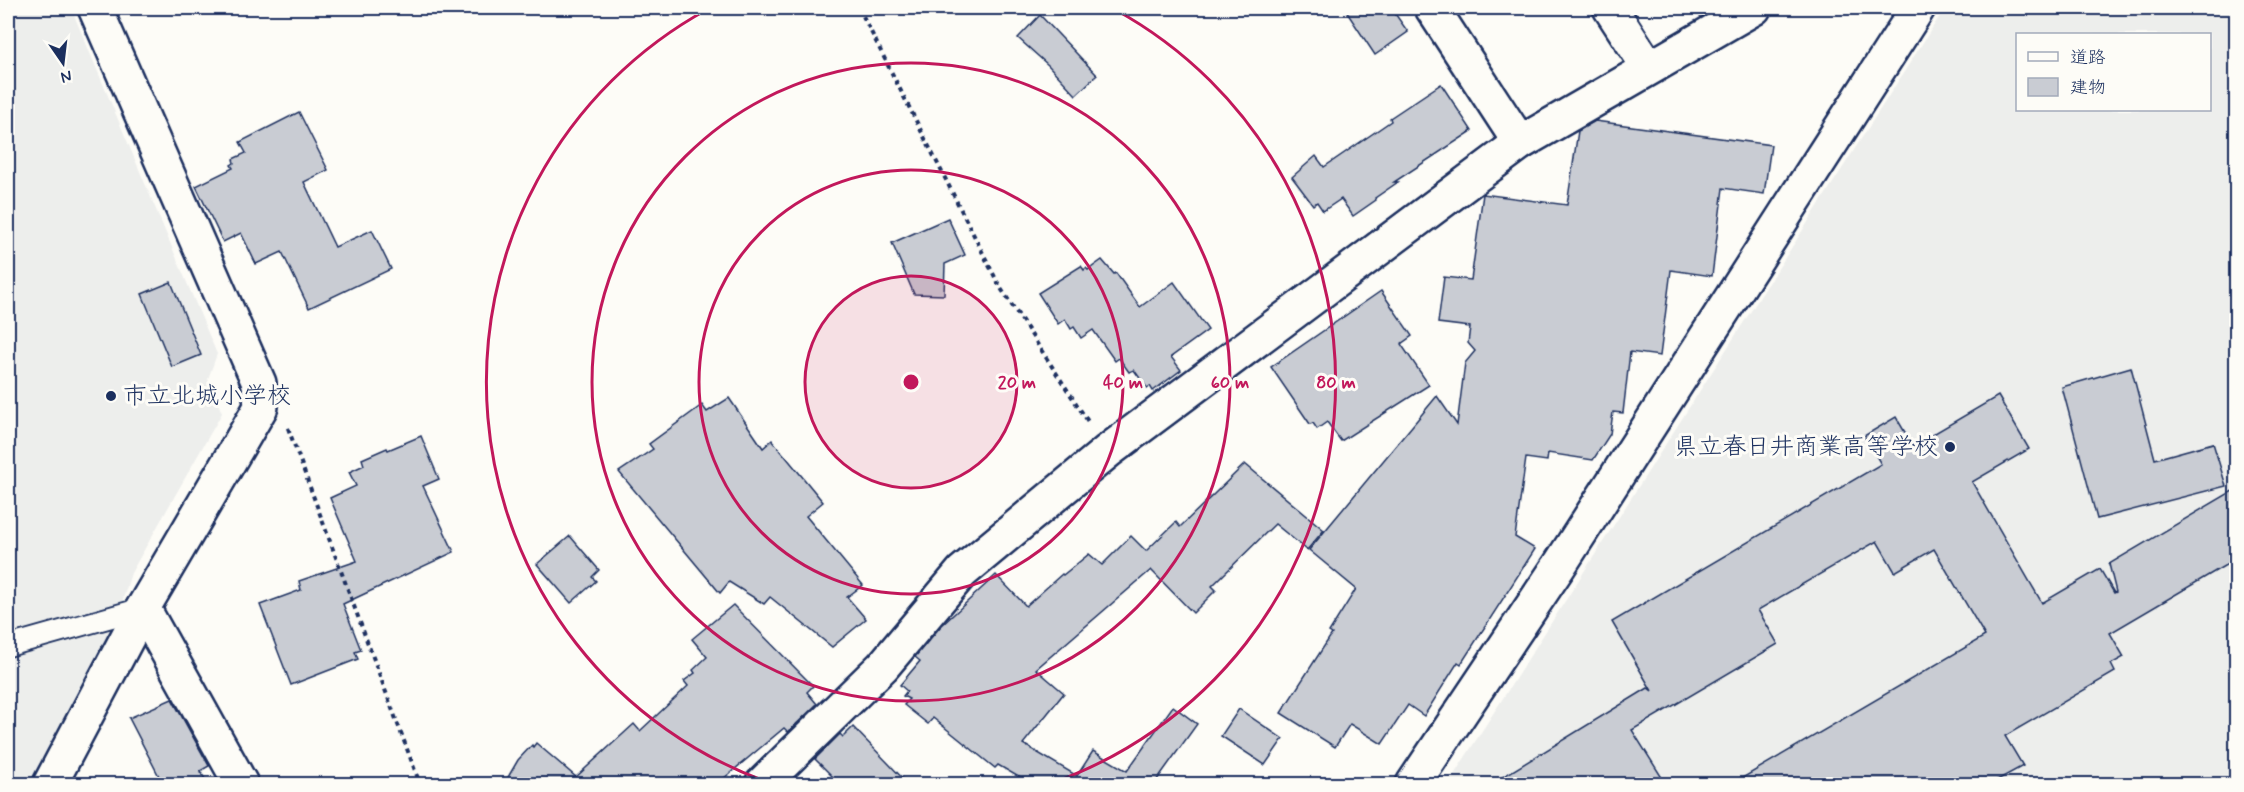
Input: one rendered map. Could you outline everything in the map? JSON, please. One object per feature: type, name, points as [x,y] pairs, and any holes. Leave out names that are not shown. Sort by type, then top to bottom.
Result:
[{"type":"street","points":[[50,784],[143,608],[261,407],[259,383],[95,8]]},
{"type":"street","points":[[1432,8],[1520,143]]},
{"type":"street","points":[[1610,8],[1649,68]]},
{"type":"street","points":[[772,782],[883,666],[962,572],[1107,451],[1520,143],[1754,8]]},
{"type":"street","points":[[1413,784],[1559,566],[1918,8]]},
{"type":"street","points":[[143,608],[241,784]]},
{"type":"lane","points":[[8,646],[143,608]]},
{"type":"path","points":[[859,8],[1000,287],[1107,451]]},
{"type":"path","points":[[259,383],[285,418],[420,784]]},
{"type":"shaded area","name":"市立北城小学校","points":[[8,8],[71,8],[217,354],[208,379],[222,413],[131,573],[109,645],[32,784],[8,784]]},
{"type":"shaded area","name":"県立春日井商業高等学校","points":[[1945,8],[2236,8],[2236,784],[1448,784]]},
{"type":"building","points":[[1344,8],[1391,8],[1408,32],[1375,55]]},
{"type":"building","points":[[1040,15],[1097,75],[1076,95],[1018,38]]},
{"type":"building","points":[[1441,84],[1472,131],[1394,182],[1398,182],[1353,216],[1341,199],[1323,211],[1317,202],[1313,205],[1292,177],[1316,156],[1324,167]]},
{"type":"building","points":[[299,112],[328,170],[304,182],[335,247],[372,230],[391,269],[309,308],[282,252],[256,264],[241,233],[223,242],[196,186],[233,168],[231,165],[234,163],[233,159],[246,153],[240,142]]},
{"type":"building","points":[[1595,121],[1771,145],[1764,194],[1723,188],[1712,276],[1671,270],[1660,356],[1630,352],[1623,413],[1613,412],[1610,434],[1593,460],[1548,453],[1547,461],[1526,458],[1515,537],[1535,549],[1461,664],[1458,662],[1424,716],[1408,705],[1382,744],[1350,724],[1335,747],[1281,713],[1332,634],[1329,632],[1356,589],[1309,550],[1437,396],[1457,425],[1465,363],[1475,351],[1468,343],[1470,327],[1438,323],[1444,277],[1471,280],[1483,194],[1567,205],[1578,131]]},
{"type":"building","points":[[948,218],[965,255],[945,264],[944,295],[914,294],[892,243]]},
{"type":"building","points":[[1102,260],[1114,274],[1116,273],[1140,307],[1174,282],[1208,330],[1171,357],[1181,370],[1153,391],[1150,386],[1147,388],[1134,370],[1129,372],[1119,358],[1115,361],[1093,330],[1081,338],[1074,327],[1071,329],[1065,319],[1058,324],[1038,293],[1081,266],[1084,270],[1086,268],[1088,270]]},
{"type":"building","points":[[171,282],[201,355],[172,367],[142,294]]},
{"type":"building","points":[[1381,291],[1412,336],[1401,344],[1429,385],[1341,441],[1327,422],[1317,429],[1313,423],[1310,424],[1271,367]]},
{"type":"building","points":[[2131,367],[2155,459],[2213,443],[2226,486],[2097,519],[2062,387]]},
{"type":"building","points":[[1998,396],[2029,449],[1972,482],[2042,603],[2100,569],[2114,593],[2116,592],[2109,564],[2236,489],[2236,559],[2110,633],[2124,657],[2111,664],[2115,672],[2005,736],[2023,766],[1990,784],[1732,784],[1985,636],[1934,549],[1895,572],[1877,541],[1758,610],[1778,644],[1632,730],[1666,784],[1491,784],[1648,688],[1652,691],[1612,622],[1881,464],[1864,436],[1896,417],[1913,446]]},
{"type":"building","points":[[729,398],[763,448],[772,440],[823,502],[806,516],[863,585],[847,597],[866,619],[832,647],[770,597],[764,604],[729,582],[720,593],[619,472],[653,449],[649,444],[702,405],[707,412]]},
{"type":"building","points":[[421,436],[439,479],[423,486],[454,552],[343,604],[361,650],[355,652],[358,659],[291,685],[260,605],[301,590],[299,581],[357,561],[330,498],[356,486],[349,472],[364,465],[362,459]]},
{"type":"building","points":[[1245,464],[1324,530],[1307,550],[1275,524],[1212,586],[1216,590],[1193,613],[1151,570],[1036,669],[1064,693],[1023,744],[1077,776],[1093,751],[1127,771],[1173,706],[1197,724],[1154,784],[1031,784],[998,765],[995,768],[933,718],[928,724],[904,705],[909,699],[903,696],[907,691],[900,685],[920,661],[915,657],[940,627],[996,575],[1026,606],[1089,554],[1102,565],[1131,536],[1146,551],[1176,522],[1180,527]]},
{"type":"building","points":[[570,536],[599,570],[592,577],[596,581],[571,603],[537,564]]},
{"type":"building","points":[[733,605],[813,686],[807,692],[817,704],[788,732],[784,728],[717,784],[504,784],[518,760],[536,743],[576,777],[634,724],[640,731],[688,686],[684,681],[695,673],[693,670],[707,657],[692,639]]},
{"type":"building","points":[[172,699],[209,766],[200,771],[208,784],[163,784],[129,718]]},
{"type":"building","points":[[1239,709],[1283,739],[1265,765],[1221,736]]},
{"type":"building","points":[[853,727],[908,784],[840,784],[815,759],[840,734],[843,737]]},
{"type":"place","name":"市立北城小学校","points":[[111,396]]},
{"type":"place","name":"県立春日井商業高等学校","points":[[1950,447]]}]
